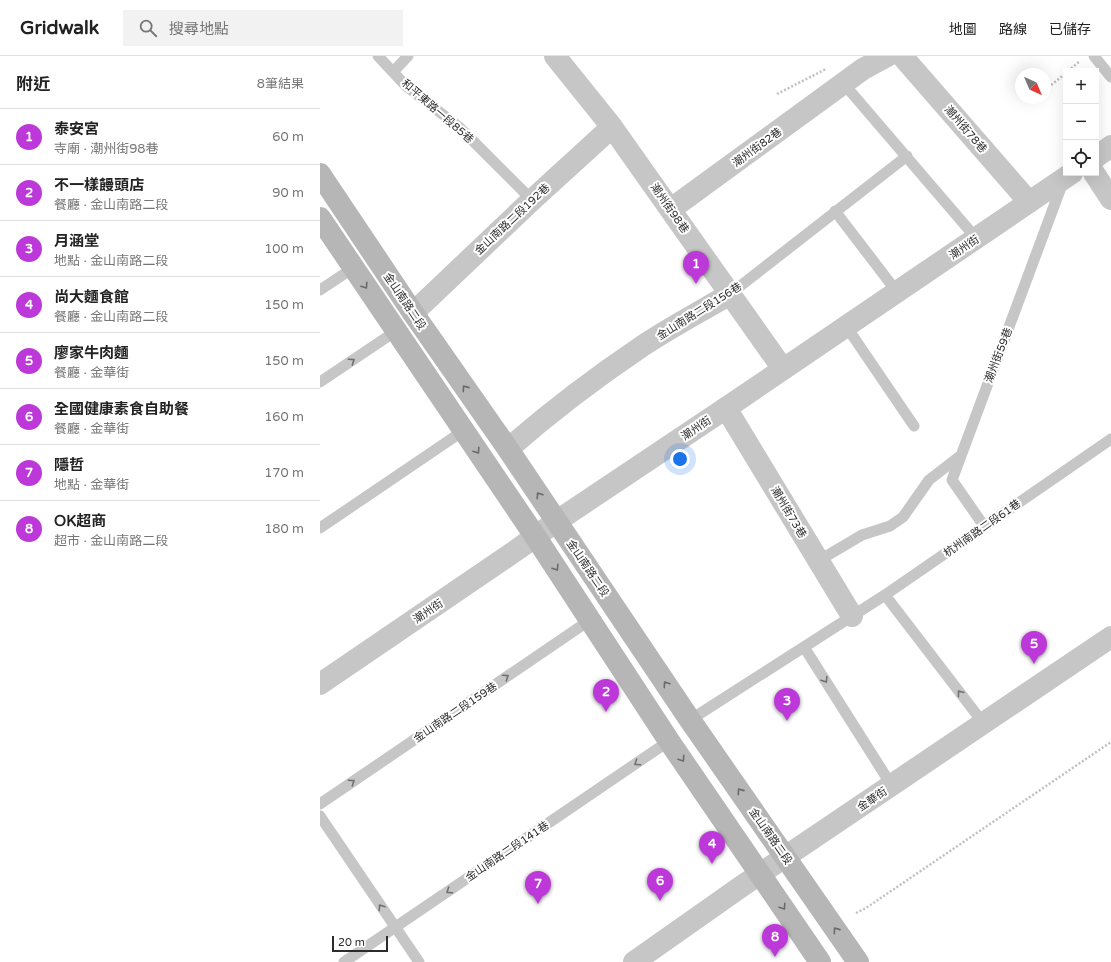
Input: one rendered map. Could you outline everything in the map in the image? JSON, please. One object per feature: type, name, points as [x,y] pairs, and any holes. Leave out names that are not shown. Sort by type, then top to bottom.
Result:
[{"type":"main road","name":"金山南路二段","points":[[320,174],[413,313],[508,449],[690,720],[858,962]]},
{"type":"main road","points":[[320,218],[535,536],[670,741],[820,962]]},
{"type":"street","name":"潮州街98巷","points":[[555,56],[612,127],[783,369]]},
{"type":"street","name":"潮州街82巷","points":[[671,209],[863,69],[887,56]]},
{"type":"street","name":"潮州街78巷","points":[[902,56],[1029,202]]},
{"type":"street","name":"金山南路二段192巷","points":[[413,313],[532,200],[612,127]]},
{"type":"street","points":[[1099,155],[1111,146]]},
{"type":"street","name":"潮州街","points":[[320,684],[518,549],[556,521],[726,408],[1067,176]]},
{"type":"street","points":[[1096,176],[1111,199]]},
{"type":"street","name":"金山南路二段156巷","points":[[508,449],[527,432],[610,368],[642,346],[730,294]]},
{"type":"street","name":"潮州街73巷","points":[[726,408],[852,616]]},
{"type":"street","name":"金華街","points":[[634,962],[742,886],[786,858],[1111,638]]},
{"type":"lane","name":"和平東路一段85巷","points":[[378,56],[406,86],[459,127],[532,200]]},
{"type":"lane","points":[[393,72],[408,56]]},
{"type":"lane","points":[[1094,56],[1111,77]]},
{"type":"lane","points":[[844,84],[976,238]]},
{"type":"lane","name":"金山南路二段156巷","points":[[730,294],[907,156]]},
{"type":"lane","name":"潮州街59巷","points":[[984,526],[952,480],[1068,176]]},
{"type":"lane","points":[[836,212],[897,292]]},
{"type":"lane","points":[[320,290],[353,268]]},
{"type":"lane","points":[[846,326],[914,426]]},
{"type":"lane","points":[[320,382],[396,331]]},
{"type":"lane","points":[[320,528],[463,431]]},
{"type":"lane","name":"杭州南路二段61巷","points":[[690,720],[885,595],[1111,439]]},
{"type":"lane","points":[[818,561],[862,535],[890,526],[903,517],[929,480],[961,455]]},
{"type":"lane","points":[[885,595],[984,724]]},
{"type":"lane","name":"金山南路二段159巷","points":[[320,804],[590,620]]},
{"type":"lane","points":[[804,648],[892,786]]},
{"type":"lane","name":"金山南路二段141巷","points":[[344,962],[670,741]]},
{"type":"lane","points":[[320,816],[419,962]]},
{"type":"path","points":[[1072,68],[1081,61]]},
{"type":"path","points":[[1051,85],[1063,75]]},
{"type":"path","points":[[856,913],[873,904],[1111,742]]},
{"type":"place","name":"泰安宮","points":[[696,284]]},
{"type":"place","name":"廖家牛肉麵","points":[[1034,664]]},
{"type":"place","name":"不一樣饅頭店","points":[[606,712]]},
{"type":"place","name":"月涵堂","points":[[787,721]]},
{"type":"place","name":"尚大麵食館","points":[[712,864]]},
{"type":"place","name":"全國健康素食自助餐","points":[[660,901]]},
{"type":"place","name":"隱哲","points":[[538,904]]},
{"type":"place","name":"OK超商","points":[[775,957]]}]
